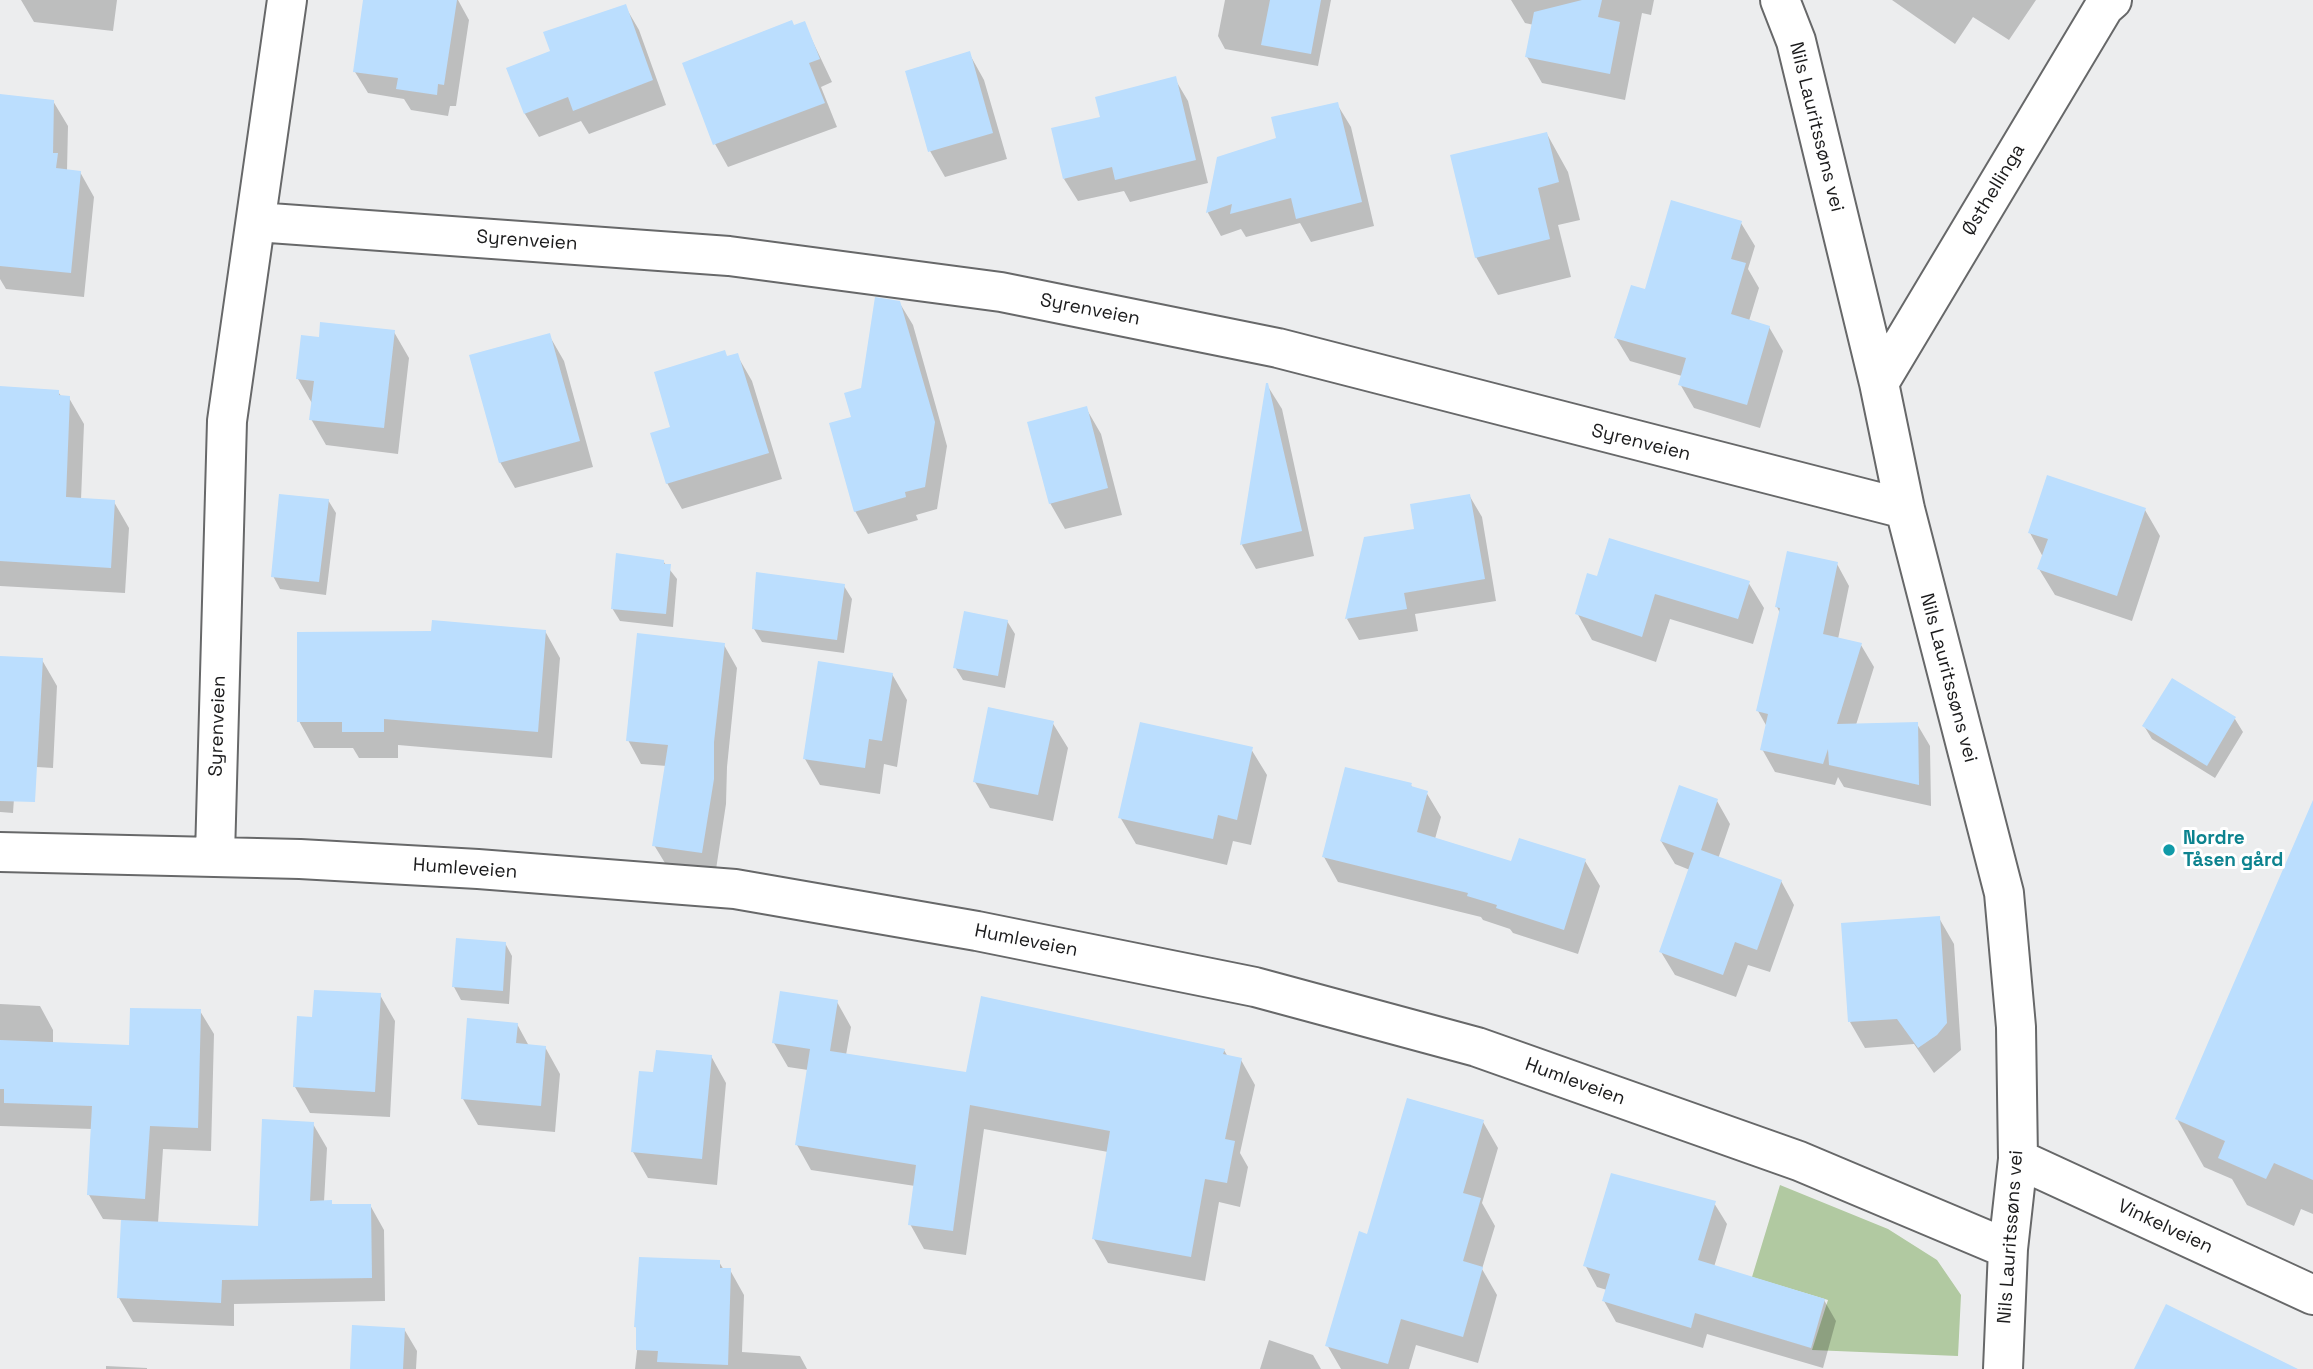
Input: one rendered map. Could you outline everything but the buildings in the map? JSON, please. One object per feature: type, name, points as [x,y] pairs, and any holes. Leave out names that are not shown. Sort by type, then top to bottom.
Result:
[{"type":"street","name":"Syrenveien","points":[[215,855],[227,421],[287,0]]},
{"type":"street","name":"Nils Lauritssøns vei","points":[[1780,0],[1796,41],[1879,383],[1905,509],[2004,894],[2016,1027],[2018,1159],[2008,1249],[2003,1369]]},
{"type":"street","name":"Østhellinga","points":[[1879,383],[2104,7],[2112,0]]},
{"type":"street","name":"Syrenveien","points":[[256,222],[729,256],[1001,292],[1278,348],[1905,509]]},
{"type":"street","name":"Humleveien","points":[[0,852],[215,855],[478,869],[735,889],[976,931],[1255,987],[1477,1047],[1798,1161],[2008,1249]]},
{"type":"street","name":"Vinkelveien","points":[[2018,1159],[2313,1295]]},
{"type":"green space","points":[[1780,1185],[1888,1229],[1937,1260],[1961,1295],[1958,1356],[1812,1350],[1828,1300],[1752,1277]]},
{"type":"place","name":"Nordre Tåsen gård","points":[[2169,850]]}]
